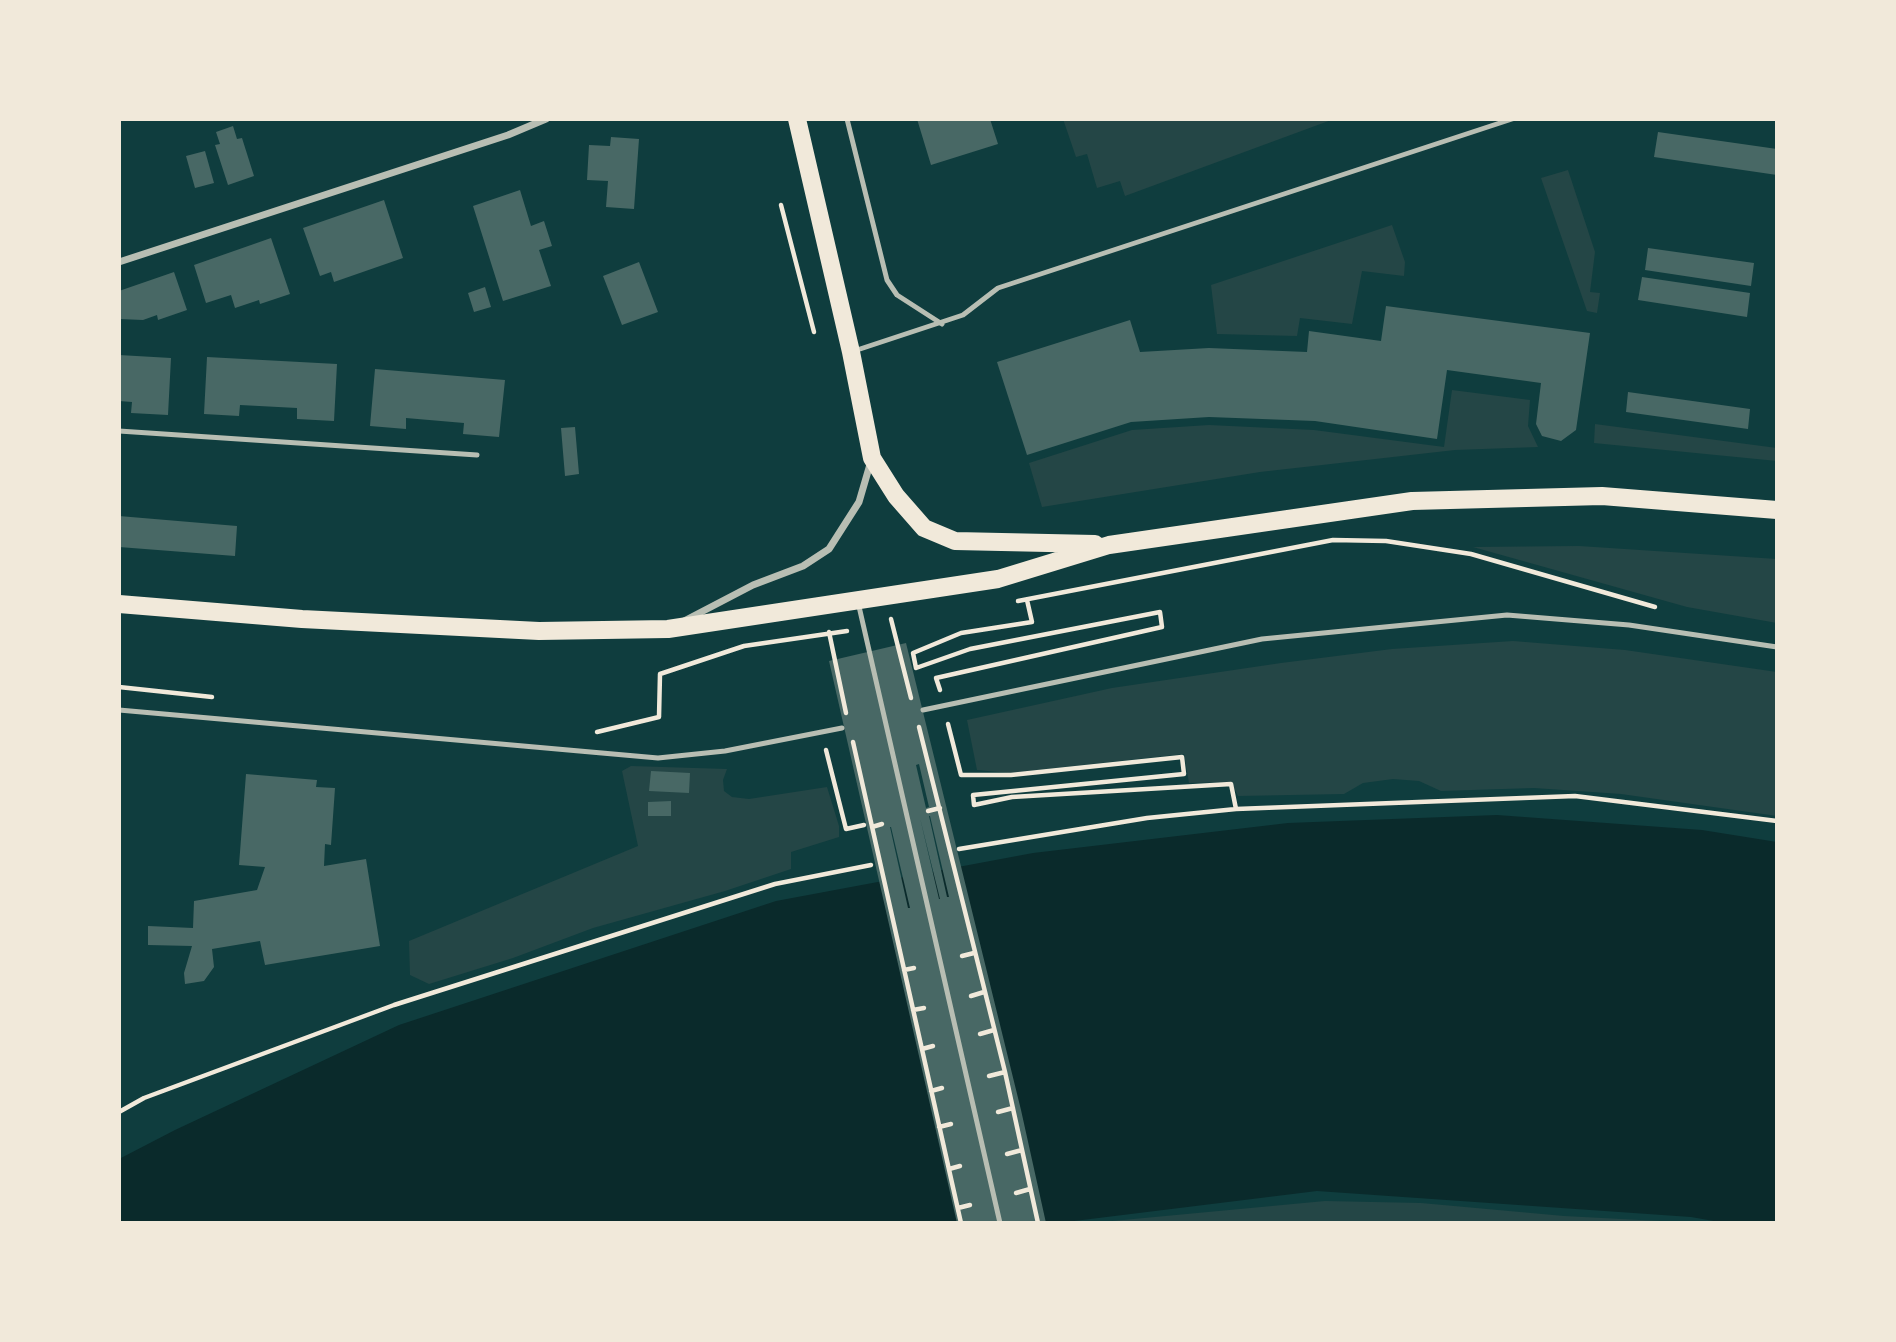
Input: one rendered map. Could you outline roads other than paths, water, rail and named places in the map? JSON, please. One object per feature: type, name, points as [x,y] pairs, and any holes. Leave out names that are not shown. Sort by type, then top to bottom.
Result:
[{"type":"main road","points":[[797,119],[851,352],[872,458],[910,516],[933,533],[968,543],[1109,545]]},
{"type":"main road","points":[[119,604],[302,619],[539,631],[668,629],[998,579],[1109,545],[1360,507],[1471,498],[1602,496],[1777,510]]},
{"type":"street","points":[[119,262],[508,135],[546,119]]},
{"type":"street","points":[[668,629],[753,585],[803,566],[829,549],[859,502],[872,458]]},
{"type":"lane","points":[[847,119],[887,280],[897,295],[942,324]]},
{"type":"lane","points":[[851,352],[963,316],[998,288],[1512,119]]},
{"type":"lane","points":[[119,431],[477,455]]},
{"type":"lane","points":[[858,602],[1000,1223]]},
{"type":"lane","points":[[923,710],[1262,639],[1507,615],[1629,625],[1777,647]]},
{"type":"lane","points":[[119,710],[658,758],[725,751],[842,728]]}]
